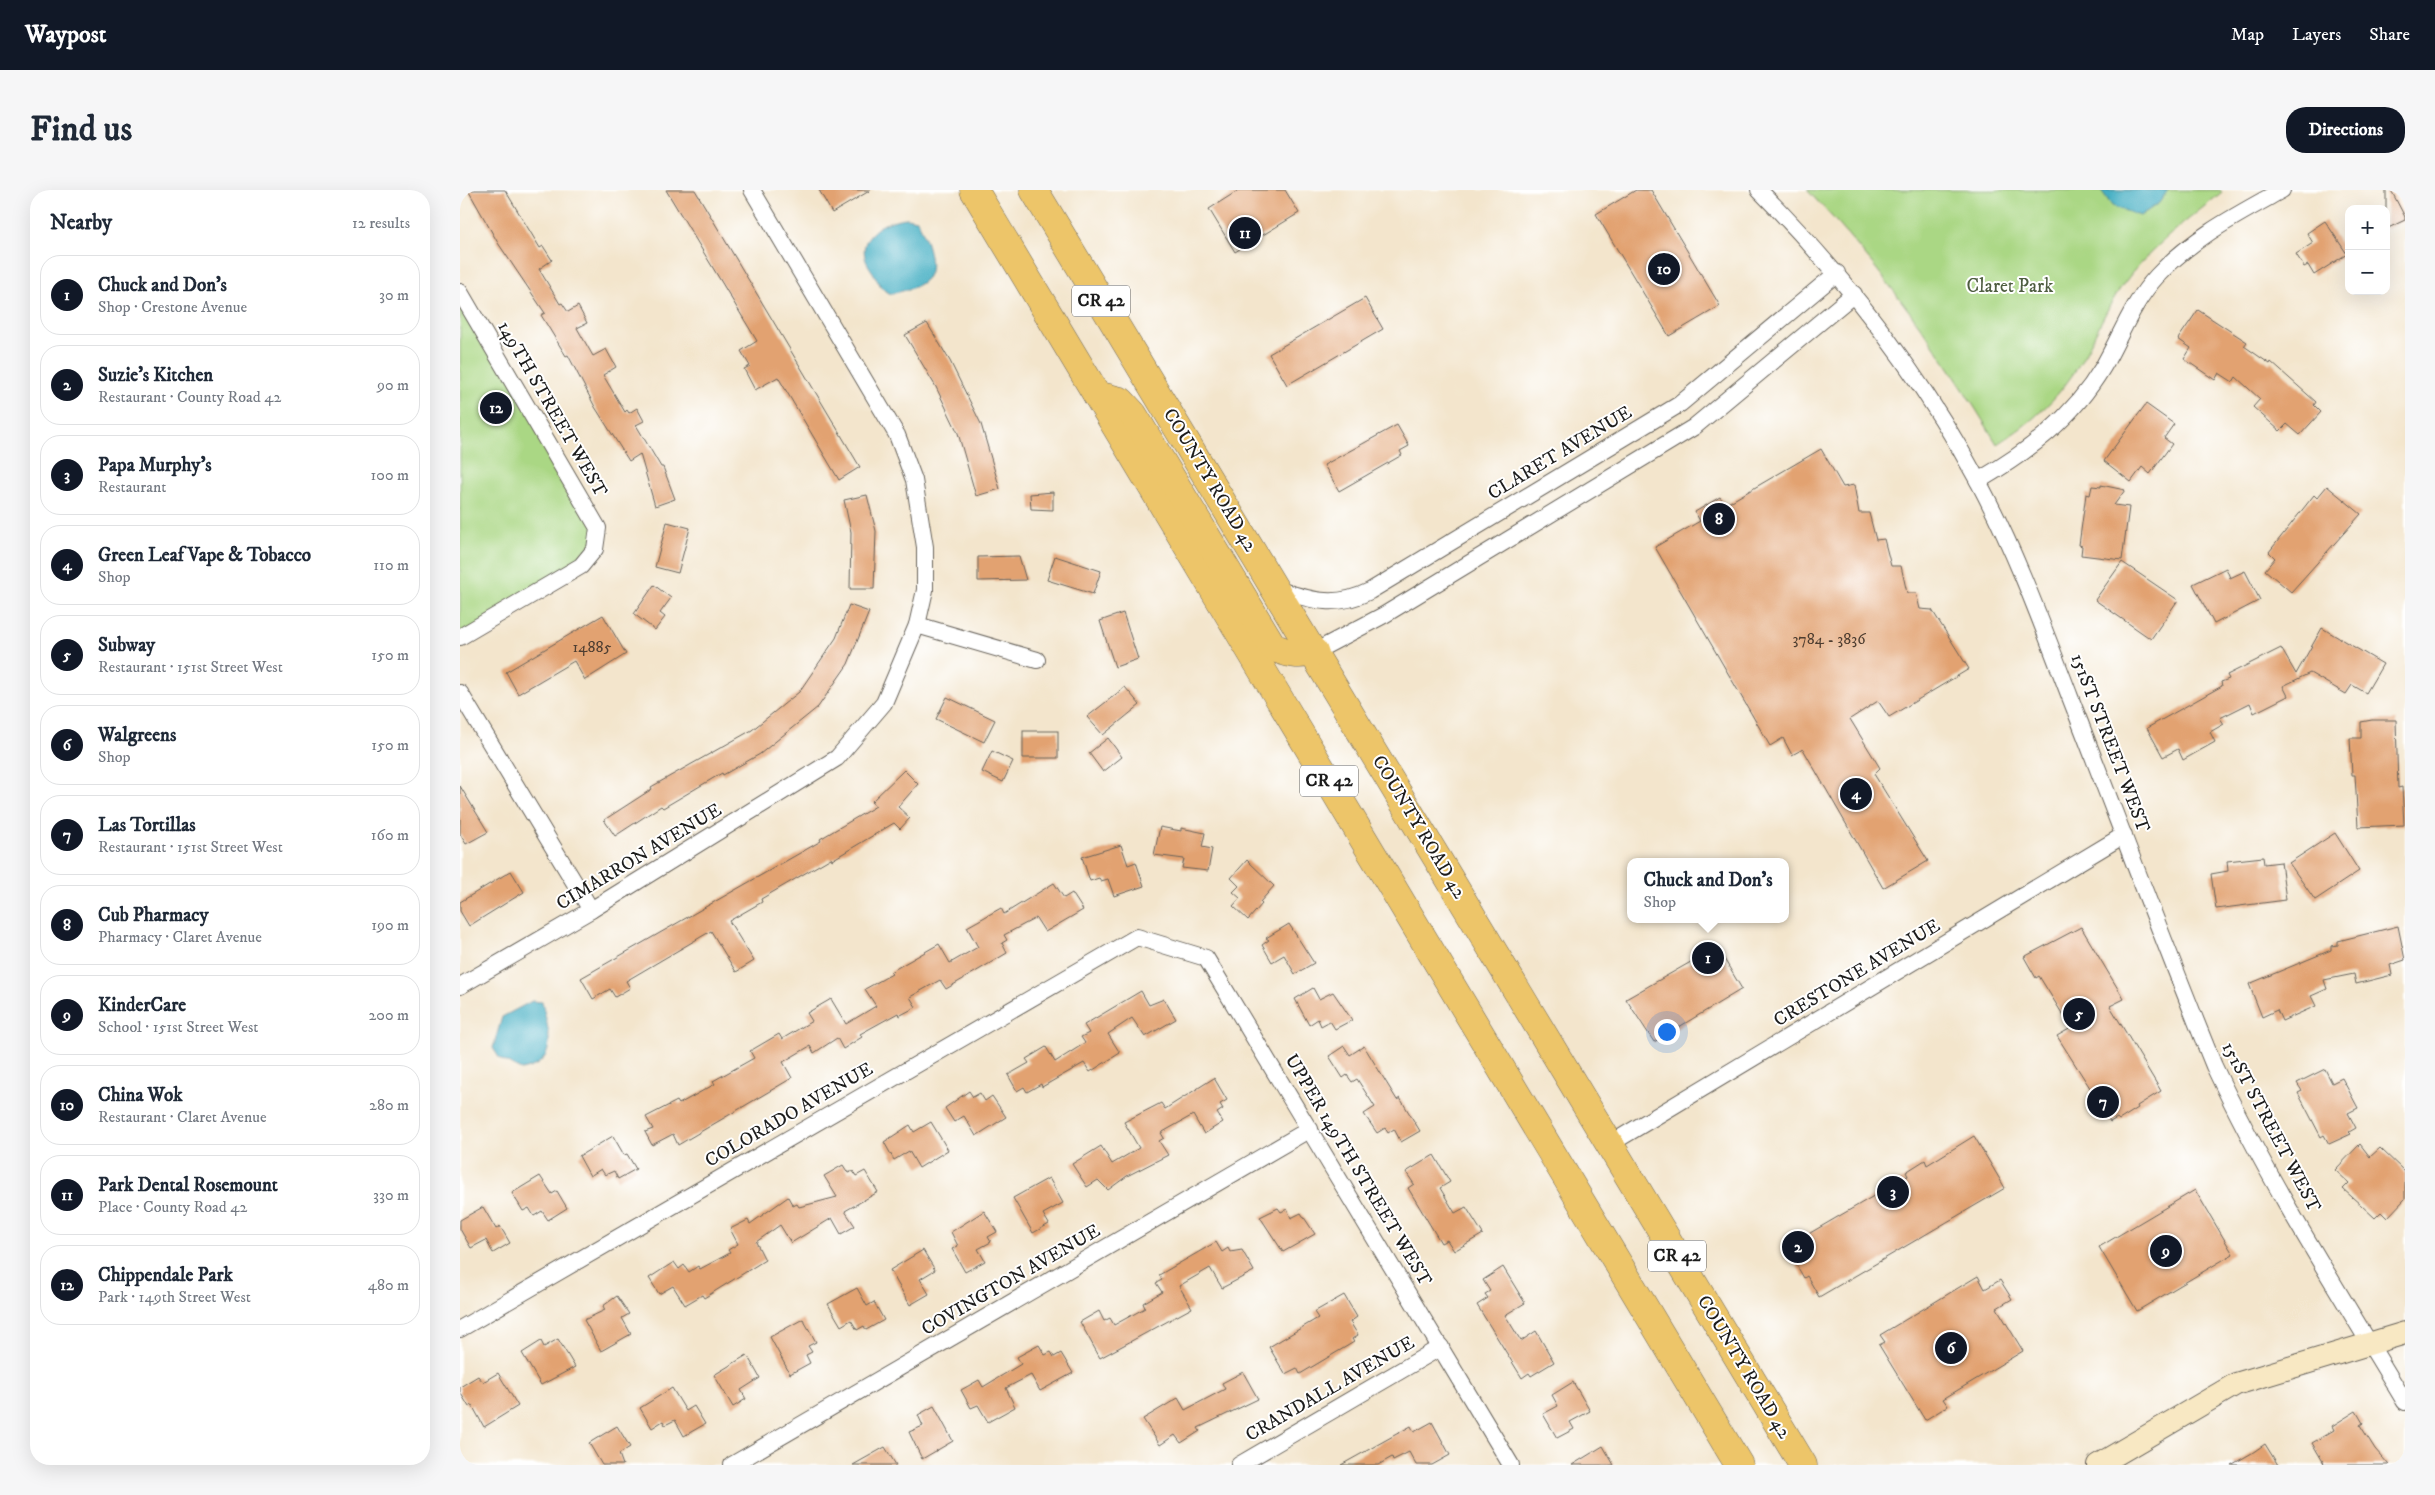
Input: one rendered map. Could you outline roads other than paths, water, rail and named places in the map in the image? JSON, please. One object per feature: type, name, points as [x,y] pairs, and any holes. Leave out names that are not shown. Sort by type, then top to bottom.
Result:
[{"type":"highway","name":"CR 42","points":[[974,190],[1739,1465]]},
{"type":"highway","name":"COUNTY ROAD 42","points":[[1034,190],[1803,1465]]},
{"type":"highway","points":[[1097,394],[1121,401],[1133,414],[1273,647],[1285,652],[1301,655],[1314,652]]},
{"type":"street","points":[[752,190],[897,434],[914,480],[924,547],[925,590],[917,625],[1037,660]]},
{"type":"street","name":"151ST STREET WEST","points":[[1759,190],[1837,273],[1854,294],[1913,373],[1978,481],[2026,582],[2190,1008],[2232,1104],[2282,1196],[2405,1402]]},
{"type":"street","points":[[1978,481],[2040,442],[2069,414],[2094,382],[2133,307],[2171,262],[2217,227],[2282,190]]},
{"type":"street","name":"CLARET AVENUE","points":[[1276,589],[1328,602],[1356,598],[1370,591],[1680,404],[1837,273]]},
{"type":"street","name":"149TH STREET WEST","points":[[460,292],[598,528],[595,549],[581,566],[460,637]]},
{"type":"street","points":[[1314,652],[1384,615],[1688,431],[1854,294]]},
{"type":"street","name":"CIMARRON AVENUE","points":[[460,986],[591,910],[837,758],[884,703],[917,625]]},
{"type":"street","points":[[460,694],[591,910]]},
{"type":"street","name":"CRESTONE AVENUE","points":[[1610,1144],[2124,835]]},
{"type":"street","name":"UPPER 149TH STREET WEST","points":[[1137,937],[1206,958],[1511,1465]]},
{"type":"street","name":"COLORADO AVENUE","points":[[460,1329],[1137,937]]},
{"type":"street","name":"COVINGTON AVENUE","points":[[732,1465],[1310,1129]]},
{"type":"street","points":[[2098,1465],[2236,1384],[2405,1333]]},
{"type":"street","name":"CRANDALL AVENUE","points":[[1239,1465],[1441,1347]]},
{"type":"water","points":[[2101,190],[2168,190],[2159,203],[2140,216],[2112,206]]},
{"type":"water","points":[[907,218],[917,220],[929,250],[931,266],[926,279],[919,285],[891,294],[879,283],[866,261],[864,248],[871,234],[884,224]]},
{"type":"water","points":[[532,1001],[542,1002],[549,1035],[549,1045],[542,1061],[521,1070],[500,1059],[493,1048],[502,1017]]},
{"type":"place","name":"Park Dental Rosemount","points":[[1245,233]]},
{"type":"place","name":"China Wok","points":[[1664,269]]},
{"type":"place","name":"Chippendale Park","points":[[496,408]]},
{"type":"place","name":"Cub Pharmacy","points":[[1719,519]]},
{"type":"place","name":"Green Leaf Vape & Tobacco","points":[[1856,794]]},
{"type":"place","name":"Chuck and Don's","points":[[1708,958]]},
{"type":"place","name":"Subway","points":[[2079,1014]]},
{"type":"place","name":"Las Tortillas","points":[[2103,1102]]},
{"type":"place","name":"Papa Murphy's","points":[[1893,1192]]},
{"type":"place","name":"Suzie's Kitchen","points":[[1798,1247]]},
{"type":"place","name":"KinderCare","points":[[2166,1251]]},
{"type":"place","name":"Walgreens","points":[[1951,1348]]},
{"type":"park label","name":"Claret Park","points":[[2010,286]]}]
